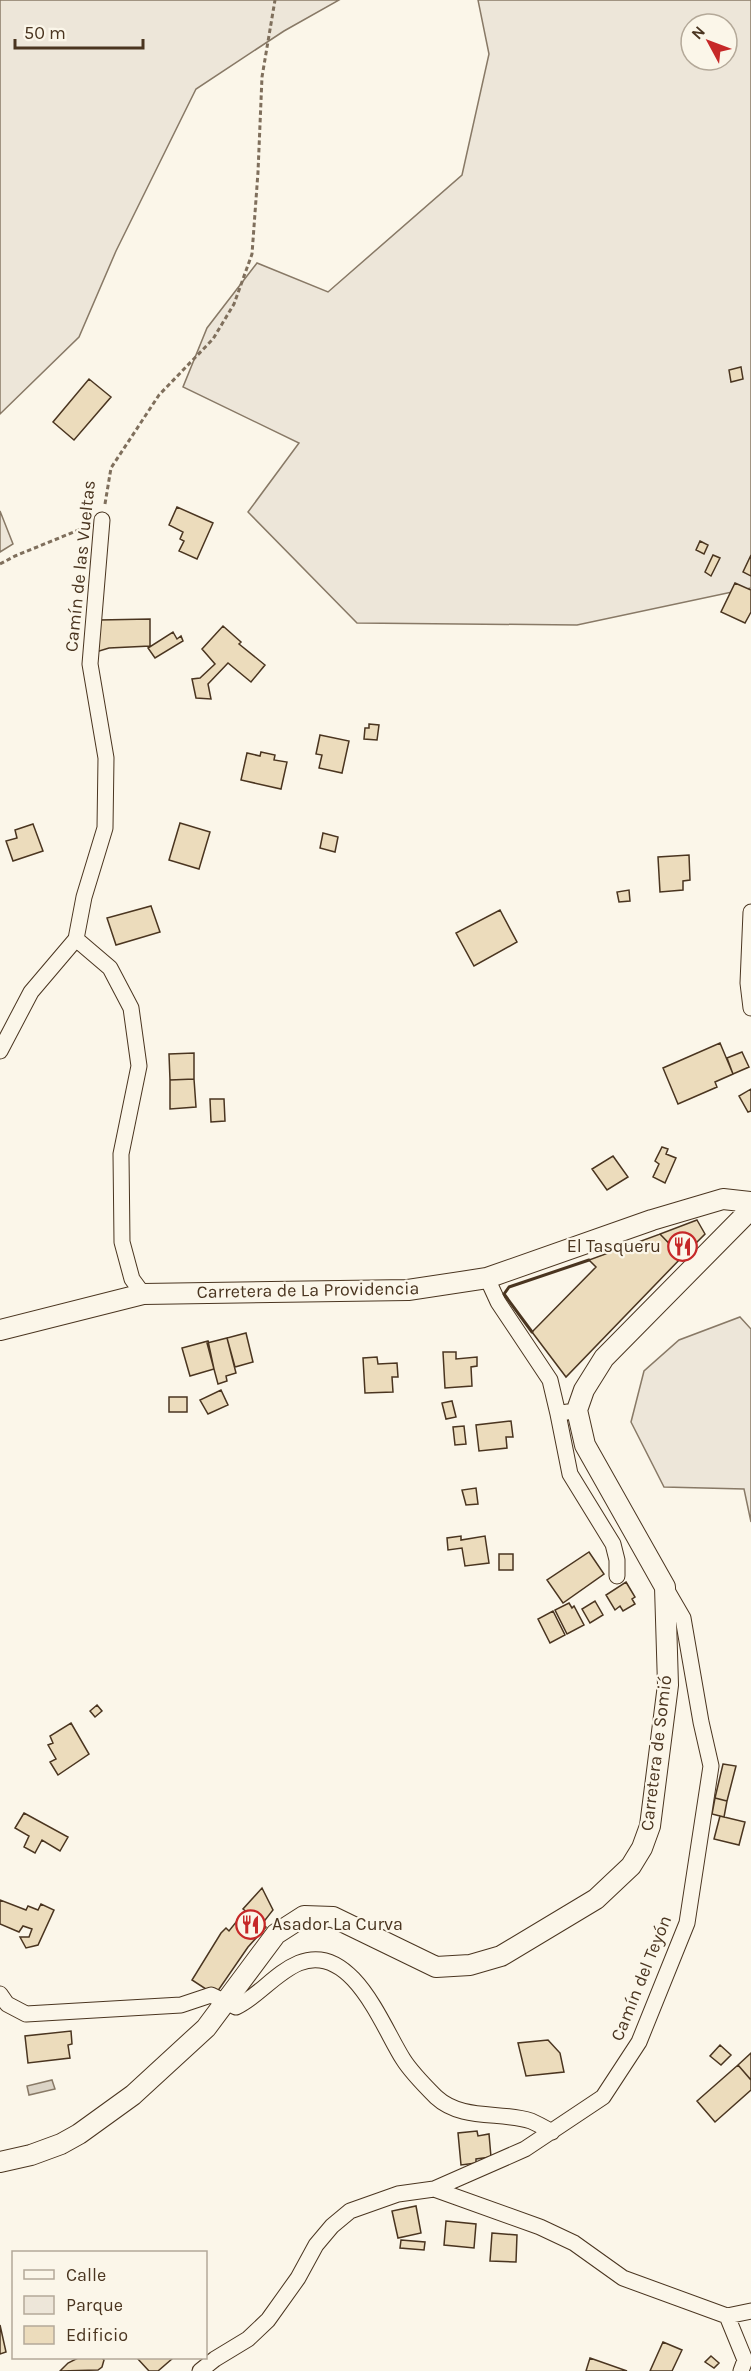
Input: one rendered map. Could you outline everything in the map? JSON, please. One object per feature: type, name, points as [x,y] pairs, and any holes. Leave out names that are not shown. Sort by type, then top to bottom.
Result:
[{"type":"street","name":"Camín de las Vueltas","points":[[76,939],[84,897],[105,828],[106,758],[90,664],[102,520]]},
{"type":"street","points":[[751,912],[748,983],[751,1008]]},
{"type":"street","points":[[0,1051],[31,992],[76,939],[110,968],[130,1008],[138,1066],[121,1154],[122,1242],[132,1279],[143,1293]]},
{"type":"street","name":"Carretera de La Providencia","points":[[0,1330],[143,1293],[408,1290],[486,1278],[652,1220],[723,1199],[751,1202]]},
{"type":"street","points":[[558,1414],[578,1410],[584,1390],[604,1358],[751,1209]]},
{"type":"street","points":[[486,1278],[498,1302],[550,1380],[570,1474],[613,1544],[617,1560],[617,1576]]},
{"type":"street","name":"Carretera de Somió","points":[[0,2162],[31,2155],[61,2144],[79,2134],[133,2095],[206,2028],[252,1963],[276,1934],[304,1916],[333,1917],[436,1967],[470,1965],[501,1956],[596,1899],[631,1866],[642,1848],[650,1826],[668,1685],[665,1587],[585,1445],[578,1410]]},
{"type":"street","name":"Camín del Teyón","points":[[200,2371],[248,2339],[268,2320],[298,2278],[316,2245],[332,2226],[350,2211],[398,2194],[434,2189],[525,2149],[603,2097],[639,2042],[687,1923],[711,1766],[683,1618],[665,1587]]},
{"type":"street","points":[[0,1994],[8,2004],[26,2014],[181,2005],[211,1995],[236,2007],[277,1976],[300,1963],[320,1959],[337,1966],[351,1976],[380,2013],[404,2060],[436,2098],[455,2110],[531,2121],[552,2132]]},
{"type":"street","points":[[434,2189],[540,2227],[574,2243],[623,2278],[727,2316],[751,2311]]},
{"type":"street","points":[[727,2316],[745,2360],[741,2371]]},
{"type":"path","name":"Camín de las Vueltas","points":[[102,520],[111,468],[159,395],[213,339],[234,304],[252,254],[262,77],[275,0]]},
{"type":"path","points":[[0,564],[102,520]]},
{"type":"green space","points":[[0,0],[339,0],[284,31],[196,89],[116,251],[79,337],[0,414]]},
{"type":"green space","points":[[478,0],[751,0],[751,588],[577,625],[357,623],[248,512],[299,443],[183,387],[207,328],[257,263],[328,292],[462,175],[489,54]]},
{"type":"green space","points":[[0,511],[13,544],[0,552]]},
{"type":"green space","points":[[740,1317],[751,1329],[751,1522],[744,1489],[664,1487],[631,1422],[644,1371],[679,1340]]},
{"type":"shaded area","points":[[52,2080],[55,2089],[29,2095],[27,2086]]},
{"type":"building","points":[[741,367],[743,379],[731,382],[729,370]]},
{"type":"building","points":[[89,379],[111,397],[74,440],[53,422]]},
{"type":"building","points":[[177,507],[213,523],[197,559],[179,551],[184,541],[180,539],[183,532],[169,525]]},
{"type":"building","points":[[700,541],[708,545],[704,554],[696,550]]},
{"type":"building","points":[[713,555],[720,558],[711,576],[705,572]]},
{"type":"building","points":[[751,555],[751,576],[743,572]]},
{"type":"building","points":[[735,583],[751,590],[751,612],[745,623],[721,612]]},
{"type":"building","points":[[150,619],[150,646],[109,648],[96,652],[99,620]]},
{"type":"building","points":[[223,626],[241,642],[239,644],[265,665],[251,682],[228,663],[208,684],[211,699],[196,698],[192,679],[200,678],[215,664],[202,649]]},
{"type":"building","points":[[173,632],[177,639],[181,636],[183,641],[155,658],[148,648]]},
{"type":"building","points":[[369,724],[379,725],[377,740],[364,739],[365,728],[369,728]]},
{"type":"building","points":[[320,735],[349,741],[342,773],[319,768],[322,755],[316,754]]},
{"type":"building","points":[[261,752],[275,755],[274,760],[287,762],[281,789],[241,780],[247,753],[260,756]]},
{"type":"building","points":[[180,823],[210,832],[199,869],[169,860]]},
{"type":"building","points":[[33,824],[43,851],[13,861],[6,841],[17,838],[15,830]]},
{"type":"building","points":[[323,833],[338,837],[335,852],[320,848]]},
{"type":"building","points":[[689,855],[690,880],[683,881],[683,890],[660,892],[658,857]]},
{"type":"building","points":[[629,890],[630,901],[619,902],[617,892]]},
{"type":"building","points":[[151,906],[160,932],[116,945],[107,918]]},
{"type":"building","points":[[500,910],[517,942],[474,966],[456,933]]},
{"type":"building","points":[[720,1043],[733,1074],[715,1082],[717,1087],[678,1104],[663,1068]]},
{"type":"building","points":[[742,1052],[749,1067],[733,1074],[727,1058]]},
{"type":"building","points":[[194,1053],[194,1079],[170,1080],[169,1054]]},
{"type":"building","points":[[194,1079],[196,1107],[170,1109],[170,1080]]},
{"type":"building","points":[[751,1089],[751,1111],[748,1112],[739,1096]]},
{"type":"building","points":[[210,1099],[224,1099],[225,1121],[211,1122]]},
{"type":"building","points":[[662,1147],[668,1149],[666,1154],[676,1158],[665,1183],[653,1177],[659,1164],[655,1161]]},
{"type":"building","points":[[613,1156],[628,1177],[607,1190],[592,1169]]},
{"type":"building","name":"El Tasqueru","points":[[697,1220],[705,1234],[682,1257],[660,1234]]},
{"type":"building","points":[[660,1234],[682,1257],[566,1377],[532,1332],[596,1267],[589,1260]]},
{"type":"building","points":[[246,1333],[253,1362],[235,1367],[227,1338]]},
{"type":"building","points":[[227,1338],[236,1373],[226,1376],[227,1381],[218,1384],[207,1343]]},
{"type":"building","points":[[208,1341],[214,1369],[190,1376],[182,1348]]},
{"type":"building","points":[[443,1352],[456,1352],[456,1359],[477,1357],[477,1366],[471,1367],[472,1386],[445,1388]]},
{"type":"building","points":[[377,1357],[378,1364],[397,1363],[398,1377],[392,1377],[393,1392],[365,1393],[363,1358]]},
{"type":"building","points":[[221,1390],[228,1405],[208,1414],[200,1400]]},
{"type":"building","points":[[169,1397],[187,1397],[187,1412],[169,1412]]},
{"type":"building","points":[[452,1401],[456,1417],[446,1419],[442,1403]]},
{"type":"building","points":[[511,1421],[513,1437],[506,1437],[507,1448],[479,1451],[476,1425]]},
{"type":"building","points":[[464,1426],[466,1444],[455,1445],[453,1427]]},
{"type":"building","points":[[476,1488],[478,1504],[466,1505],[462,1490]]},
{"type":"building","points":[[461,1536],[461,1540],[485,1536],[489,1563],[465,1566],[462,1548],[448,1550],[447,1538]]},
{"type":"building","points":[[589,1552],[604,1574],[563,1603],[547,1580]]},
{"type":"building","points":[[499,1554],[513,1554],[513,1570],[499,1570]]},
{"type":"building","points":[[626,1582],[635,1597],[632,1599],[635,1604],[623,1611],[620,1606],[615,1610],[606,1595]]},
{"type":"building","points":[[595,1601],[603,1615],[590,1623],[582,1609]]},
{"type":"building","points":[[569,1603],[572,1608],[574,1606],[584,1625],[567,1634],[555,1610]]},
{"type":"building","points":[[553,1611],[565,1635],[550,1643],[538,1619]]},
{"type":"building","points":[[97,1705],[102,1711],[95,1717],[90,1711]]},
{"type":"building","points":[[71,1723],[89,1754],[58,1775],[50,1762],[56,1759],[48,1745],[53,1743],[50,1736]]},
{"type":"building","points":[[723,1764],[736,1766],[727,1801],[715,1798]]},
{"type":"building","points":[[715,1798],[727,1801],[724,1817],[712,1814]]},
{"type":"building","points":[[24,1813],[68,1837],[60,1851],[42,1840],[35,1853],[24,1847],[29,1836],[15,1828]]},
{"type":"building","points":[[720,1816],[745,1822],[739,1845],[714,1839]]},
{"type":"building","points":[[262,1888],[273,1910],[262,1924],[243,1909]]},
{"type":"building","points":[[0,1900],[26,1910],[28,1906],[38,1910],[41,1904],[54,1910],[38,1945],[26,1948],[20,1937],[29,1937],[32,1929],[23,1926],[19,1932],[0,1924]]},
{"type":"building","points":[[245,1911],[266,1927],[248,1947],[215,1995],[192,1980],[221,1933],[226,1928],[229,1931]]},
{"type":"building","points":[[71,2031],[72,2044],[68,2045],[70,2058],[28,2063],[25,2036]]},
{"type":"building","points":[[548,2040],[560,2053],[564,2072],[526,2076],[518,2043]]},
{"type":"building","points":[[720,2045],[731,2055],[721,2065],[710,2056]]},
{"type":"building","points":[[751,2053],[751,2080],[738,2065]]},
{"type":"building","points":[[738,2065],[751,2080],[751,2090],[715,2122],[697,2101]]},
{"type":"building","points":[[477,2131],[478,2136],[489,2134],[491,2157],[476,2159],[476,2163],[461,2165],[458,2133]]},
{"type":"building","points":[[416,2206],[421,2233],[398,2238],[392,2211]]},
{"type":"building","points":[[446,2221],[476,2224],[474,2248],[444,2245]]},
{"type":"building","points":[[492,2233],[517,2235],[516,2262],[490,2261]]},
{"type":"building","points":[[401,2240],[425,2242],[424,2250],[400,2248]]},
{"type":"building","points":[[0,2325],[6,2352],[0,2354]]},
{"type":"building","points":[[663,2342],[682,2350],[672,2371],[650,2371]]},
{"type":"building","points":[[711,2356],[719,2363],[714,2368],[705,2362]]},
{"type":"building","points":[[590,2358],[627,2371],[586,2371]]},
{"type":"building","points":[[76,2359],[104,2360],[102,2367],[98,2370],[60,2371]]},
{"type":"building","points":[[138,2359],[172,2359],[158,2371],[149,2371]]},
{"type":"wall","points":[[532,1332],[504,1294],[509,1287],[589,1260]]},
{"type":"place","name":"El Tasqueru","points":[[682,1246]]},
{"type":"place","name":"Asador La Curva","points":[[251,1924]]}]
